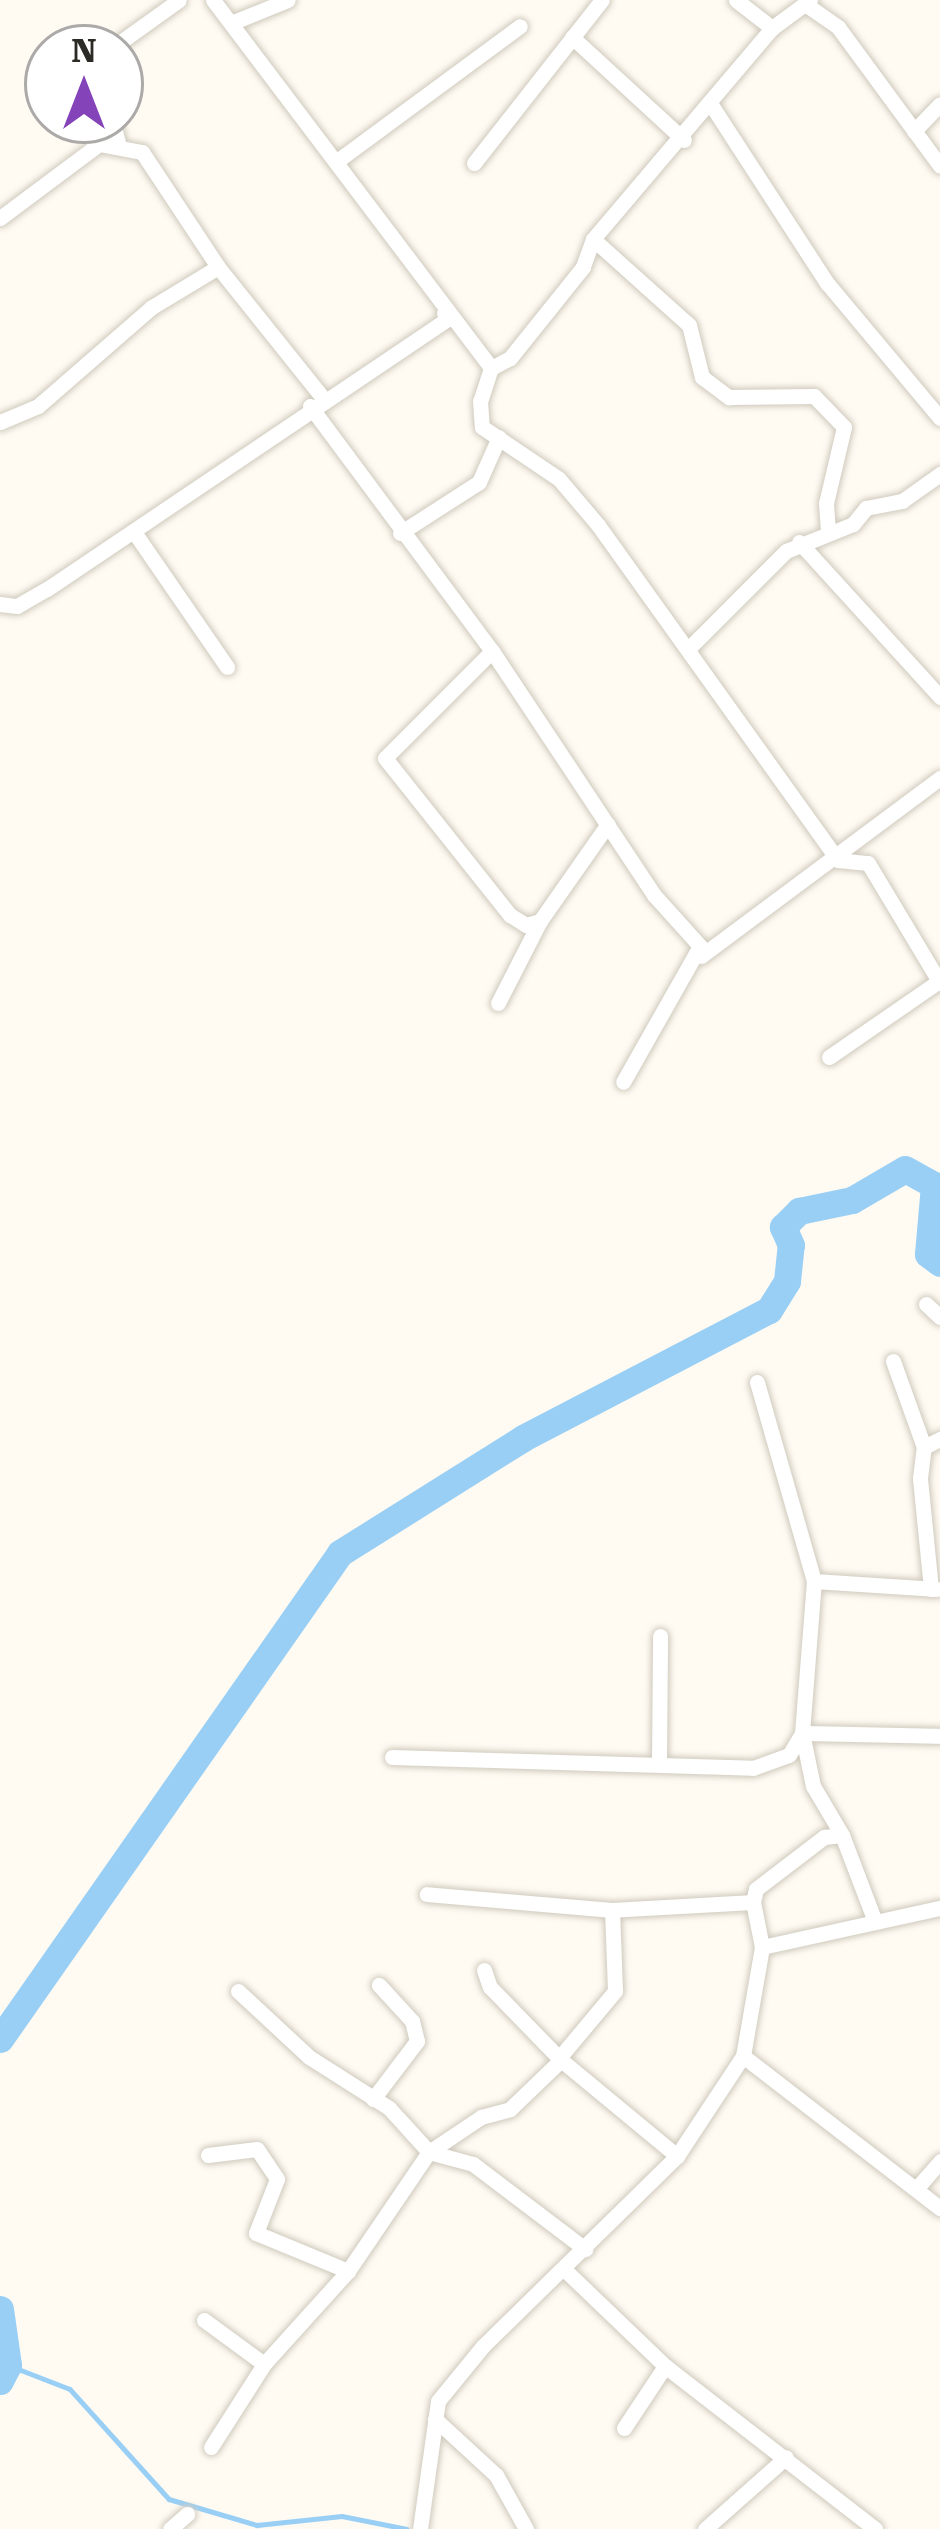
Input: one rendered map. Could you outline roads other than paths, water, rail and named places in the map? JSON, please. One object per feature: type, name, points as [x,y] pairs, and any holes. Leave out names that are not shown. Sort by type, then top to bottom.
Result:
[{"type":"street","points":[[144,25],[179,0]]},
{"type":"street","points":[[0,604],[17,606],[134,532],[316,402],[448,319],[337,161],[213,0]]},
{"type":"street","points":[[231,23],[288,0]]},
{"type":"street","points":[[475,163],[602,0]]},
{"type":"street","points":[[736,0],[772,28]]},
{"type":"street","points":[[829,1057],[939,982],[868,863],[838,860],[689,648],[559,479],[482,427],[480,401],[491,368],[510,358],[583,266],[593,239],[684,140],[772,28],[809,3],[838,27],[940,166]]},
{"type":"street","points":[[337,161],[520,26]]},
{"type":"street","points":[[572,37],[684,140]]},
{"type":"street","points":[[710,104],[826,283],[940,418]]},
{"type":"street","points":[[914,131],[940,104]]},
{"type":"street","points":[[0,218],[98,144]]},
{"type":"street","points":[[123,144],[142,152],[400,532],[492,651],[701,956]]},
{"type":"street","points":[[593,239],[689,325],[702,376],[729,397],[814,396],[844,427],[826,503],[828,531]]},
{"type":"street","points":[[0,422],[38,406],[152,307],[218,267]]},
{"type":"street","points":[[443,313],[491,368]]},
{"type":"street","points":[[400,532],[478,482],[499,437]]},
{"type":"street","points":[[689,648],[800,542],[853,524],[866,508],[902,501],[940,474]]},
{"type":"street","points":[[134,532],[227,667]]},
{"type":"street","points":[[800,542],[940,697]]},
{"type":"street","points":[[492,651],[385,758],[510,915],[526,925],[540,921]]},
{"type":"street","points":[[623,1082],[701,956],[838,860],[940,778]]},
{"type":"street","points":[[498,1003],[540,921],[608,824]]},
{"type":"street","points":[[926,1304],[940,1317]]},
{"type":"street","points":[[814,1582],[936,1589],[919,1508],[932,1443],[893,1361]]},
{"type":"street","points":[[757,1382],[814,1582],[802,1733],[813,1786],[842,1835],[874,1919]]},
{"type":"street","points":[[659,1761],[660,1636]]},
{"type":"street","points":[[802,1733],[940,1736]]},
{"type":"street","points":[[392,1757],[659,1761],[753,1768],[780,1762],[802,1733]]},
{"type":"street","points":[[420,2529],[435,2419],[456,2375],[677,2156],[743,2056],[762,1947],[753,1902],[756,1889],[824,1837],[842,1835]]},
{"type":"street","points":[[427,1894],[612,1910],[753,1902]]},
{"type":"street","points":[[762,1947],[940,1907]]},
{"type":"street","points":[[484,1970],[490,1987],[559,2058],[615,1991],[612,1910]]},
{"type":"street","points":[[374,2099],[417,2041],[412,2021],[380,1985]]},
{"type":"street","points":[[238,1991],[309,2057],[374,2099],[429,2152],[473,2164],[585,2249]]},
{"type":"street","points":[[743,2056],[940,2208]]},
{"type":"street","points":[[211,2447],[265,2364],[348,2271],[429,2152],[481,2117],[510,2109],[561,2060],[677,2156]]},
{"type":"street","points":[[208,2156],[257,2149],[277,2180],[256,2233],[348,2271]]},
{"type":"street","points":[[916,2189],[940,2162]]},
{"type":"street","points":[[565,2270],[665,2366],[874,2529]]},
{"type":"street","points":[[204,2320],[265,2364]]},
{"type":"street","points":[[624,2428],[665,2366]]},
{"type":"street","points":[[435,2419],[496,2475],[526,2529]]},
{"type":"street","points":[[705,2529],[786,2457]]},
{"type":"street","points":[[170,2529],[187,2515]]},
{"type":"waterway","points":[[0,2039],[340,1553],[523,1438],[769,1310],[787,1281],[791,1245],[783,1227],[799,1211],[852,1200],[905,1169],[934,1185],[928,1254],[940,1263]]},
{"type":"waterway","points":[[0,2309],[8,2365],[0,2381]]},
{"type":"waterway","points":[[8,2365],[70,2389],[169,2499],[257,2525],[342,2516],[407,2529]]}]
